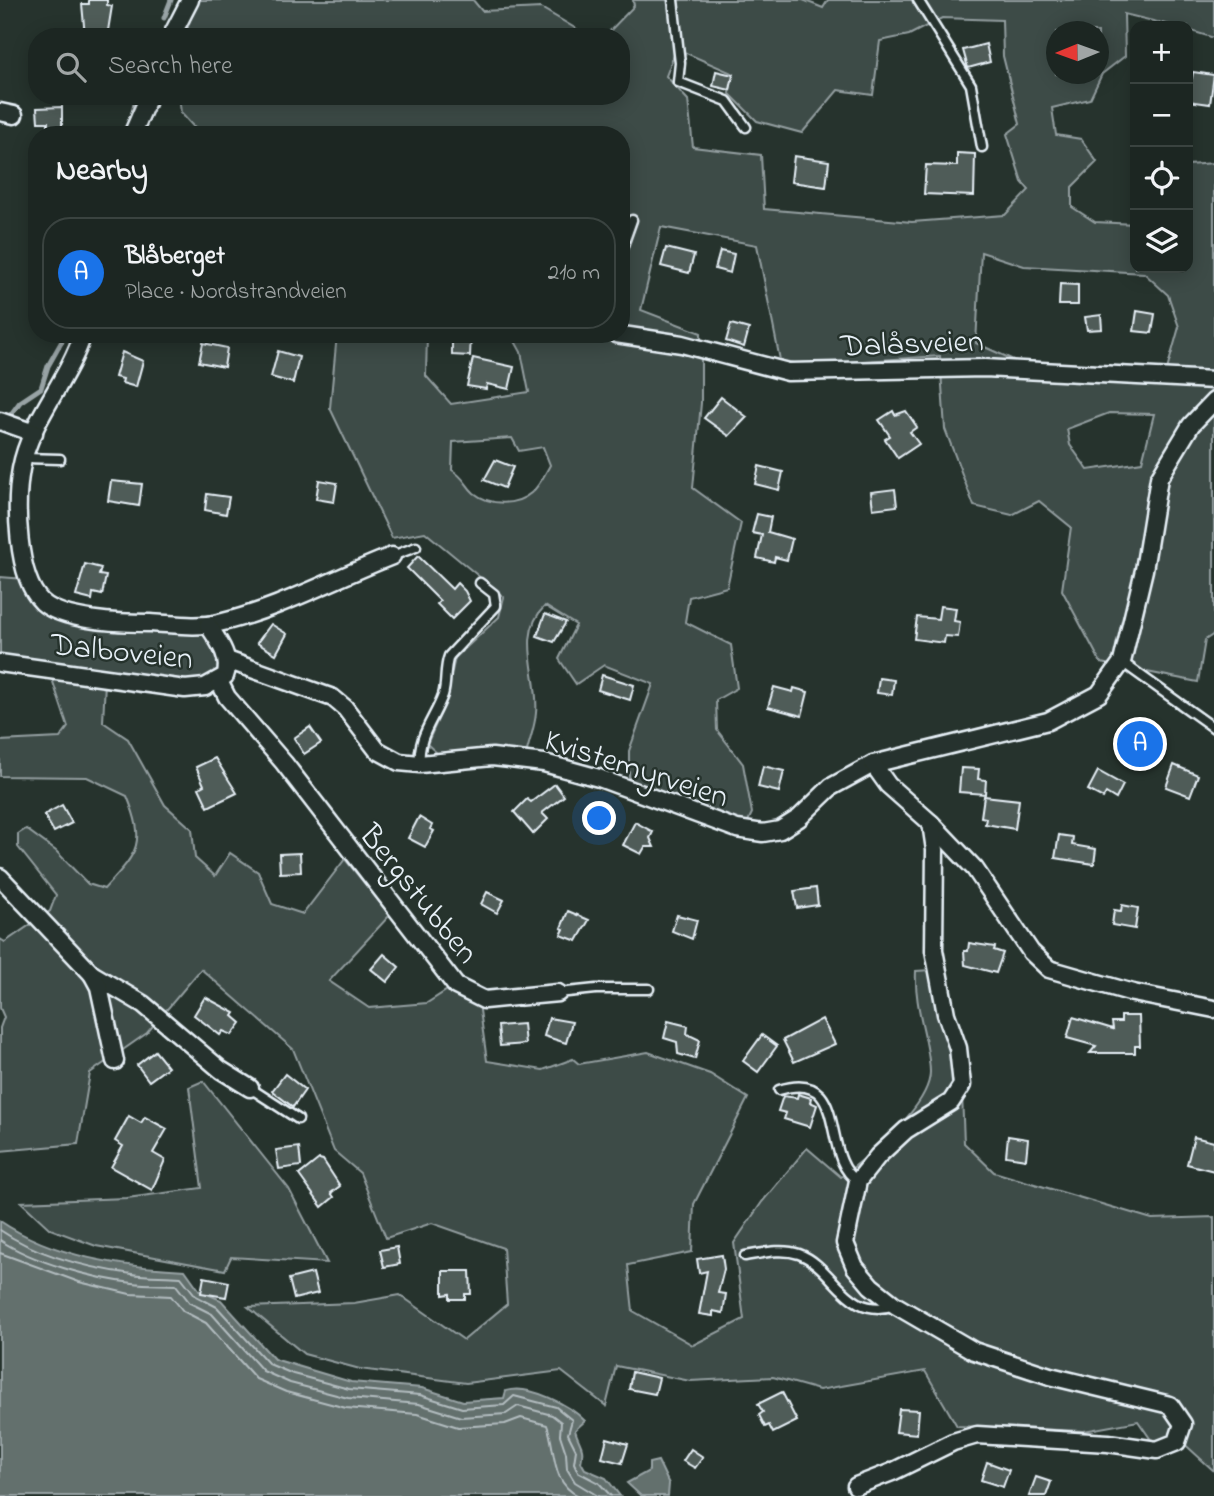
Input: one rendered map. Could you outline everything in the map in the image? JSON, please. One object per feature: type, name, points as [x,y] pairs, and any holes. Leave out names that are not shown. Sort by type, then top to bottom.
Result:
[{"type":"street","points":[[176,28],[190,0]]},
{"type":"street","points":[[136,126],[145,105]]},
{"type":"street","name":"Dalåsveien","points":[[630,336],[705,349],[788,372],[985,368],[1214,380]]},
{"type":"street","name":"Dalboveien","points":[[0,663],[185,689],[205,687],[219,681],[227,672],[227,660],[208,625],[115,622],[61,612],[42,601],[28,578],[21,547],[19,489],[24,458],[34,433],[69,372],[80,343]]},
{"type":"street","points":[[1122,662],[1144,569],[1156,486],[1191,425],[1214,401]]},
{"type":"street","points":[[0,421],[34,433]]},
{"type":"street","points":[[208,625],[285,600],[392,556]]},
{"type":"street","name":"Kvistemyrveien","points":[[227,660],[333,698],[345,708],[377,750],[399,762],[420,764],[492,757],[544,763],[599,778],[724,825],[763,834],[792,824],[831,787],[873,764],[1048,720],[1098,694],[1122,662]]},
{"type":"street","name":"Bergstubben","points":[[219,681],[227,697],[276,753],[456,986],[484,1000],[558,993]]},
{"type":"street","points":[[873,764],[888,785],[931,823],[975,869],[1031,952],[1049,969],[1133,993],[1214,1009]]},
{"type":"street","points":[[856,1486],[892,1472],[953,1442],[977,1435],[1108,1443],[1157,1450],[1177,1442],[1182,1434],[1183,1424],[1170,1405],[1050,1376],[974,1351],[895,1305],[871,1286],[855,1267],[845,1243],[858,1181],[878,1156],[906,1130],[951,1102],[962,1085],[958,1048],[946,1014],[934,950],[935,850],[931,823]]},
{"type":"street","points":[[0,877],[92,974],[99,987],[115,1061]]},
{"type":"street","points":[[92,974],[143,1004],[222,1070],[250,1088]]},
{"type":"lane","points":[[673,0],[680,63],[678,82],[727,100],[746,128]]},
{"type":"lane","points":[[918,0],[971,85],[982,147]]},
{"type":"lane","points":[[630,226],[632,220]]},
{"type":"lane","points":[[24,458],[60,459]]},
{"type":"lane","points":[[392,556],[416,547]]},
{"type":"lane","points":[[420,764],[422,737],[444,693],[445,666],[449,656],[496,606],[494,594],[480,583]]},
{"type":"lane","points":[[1122,662],[1214,728]]},
{"type":"lane","name":"Bergstubben","points":[[558,993],[596,989],[649,989]]},
{"type":"lane","points":[[779,1090],[800,1086],[821,1096],[830,1111],[839,1159],[849,1177],[858,1181]]},
{"type":"lane","points":[[250,1088],[298,1119]]},
{"type":"lane","points":[[745,1256],[779,1251],[801,1254],[852,1300],[878,1308],[895,1305]]},
{"type":"shaded area","points":[[196,0],[473,0],[482,11],[541,8],[575,28],[188,28]]},
{"type":"shaded area","points":[[633,0],[803,0],[823,8],[828,0],[1214,0],[1214,38],[1193,32],[1193,21],[1153,21],[1124,14],[1125,56],[1109,69],[1109,21],[1046,21],[1046,84],[1097,84],[1090,99],[1052,108],[1056,135],[1081,139],[1097,162],[1072,187],[1072,207],[1095,222],[1130,224],[1130,272],[1024,266],[981,252],[976,343],[1018,362],[1021,375],[1163,384],[1179,327],[1168,295],[1144,273],[1193,273],[1193,165],[1214,163],[1214,634],[1205,640],[1198,682],[1101,663],[1062,590],[1071,527],[1039,501],[1012,515],[974,506],[945,429],[940,356],[803,365],[780,360],[757,245],[661,227],[641,310],[701,333],[701,403],[693,488],[741,523],[727,587],[689,597],[685,622],[731,645],[737,688],[716,700],[717,730],[743,764],[752,813],[743,832],[629,799],[629,751],[653,684],[604,665],[576,684],[559,659],[576,625],[545,606],[536,617],[530,643],[536,713],[527,751],[439,755],[427,744],[444,706],[455,658],[499,617],[504,597],[425,532],[392,538],[330,408],[336,343],[427,343],[426,376],[451,404],[529,392],[521,352],[516,343],[630,343],[630,126],[193,126],[181,113],[180,105],[630,105],[630,28],[613,28],[634,6]],"holes":[[[942,18],[1002,20],[1003,56],[1020,124],[1007,134],[1022,182],[1029,190],[1005,215],[912,222],[764,209],[761,155],[693,147],[688,100],[666,76],[674,55],[684,52],[734,74],[729,93],[757,121],[802,133],[838,90],[873,95],[880,41],[909,35]],[[1109,413],[1154,414],[1142,462],[1088,470],[1070,445],[1067,429]],[[512,438],[519,451],[543,447],[550,465],[539,484],[525,497],[503,503],[488,500],[474,493],[452,470],[453,442]]]},
{"type":"shaded area","points":[[0,577],[25,579],[42,607],[199,632],[209,641],[218,658],[216,676],[196,684],[105,682],[103,722],[128,739],[165,805],[192,829],[195,858],[215,876],[230,853],[258,872],[272,904],[303,914],[345,859],[390,915],[329,981],[369,1008],[427,1003],[449,989],[479,1003],[487,1061],[543,1070],[573,1059],[579,1064],[648,1052],[710,1074],[748,1098],[694,1204],[692,1252],[628,1265],[633,1311],[693,1345],[744,1319],[734,1243],[762,1202],[807,1148],[841,1177],[895,1130],[920,1100],[930,1072],[917,998],[916,971],[931,970],[960,1044],[964,1143],[994,1172],[1152,1219],[1214,1217],[1214,1471],[1178,1438],[1154,1444],[1138,1421],[1084,1431],[957,1426],[925,1371],[819,1390],[773,1377],[690,1381],[616,1366],[606,1406],[561,1371],[466,1383],[360,1369],[304,1354],[248,1307],[354,1303],[400,1295],[464,1340],[507,1304],[503,1248],[432,1223],[386,1238],[360,1173],[334,1151],[293,1049],[201,969],[147,1033],[90,1073],[78,1144],[0,1151],[0,1028],[4,1017],[0,1008],[0,939],[5,942],[50,911],[56,895],[18,847],[18,834],[26,829],[56,851],[88,884],[104,889],[131,857],[137,837],[127,796],[87,777],[0,776],[0,741],[60,738],[68,727],[50,673],[0,668]]},
{"type":"shaded area","points":[[203,1081],[289,1189],[327,1263],[231,1257],[225,1270],[96,1246],[50,1229],[21,1202],[127,1198],[202,1188],[189,1087]]},
{"type":"water","points":[[0,1221],[65,1252],[113,1263],[185,1270],[200,1291],[221,1300],[274,1359],[351,1382],[422,1388],[463,1401],[504,1398],[506,1391],[515,1390],[526,1390],[548,1397],[585,1421],[575,1430],[582,1448],[581,1462],[585,1469],[606,1478],[620,1496],[0,1496]]},
{"type":"water","points":[[658,1461],[669,1484],[668,1496],[641,1496],[627,1483],[649,1471],[649,1463]]},
{"type":"building","points":[[89,0],[107,0],[107,5],[112,6],[108,28],[84,28],[82,4],[89,4]]},
{"type":"building","points":[[986,44],[990,62],[968,68],[963,50]]},
{"type":"building","points":[[716,71],[733,75],[730,90],[713,86]]},
{"type":"building","points":[[1193,72],[1214,75],[1210,104],[1193,102]]},
{"type":"building","points":[[62,107],[62,126],[48,126],[48,122],[38,122],[37,108]]},
{"type":"building","points":[[957,153],[975,154],[974,196],[924,194],[926,165],[957,166]]},
{"type":"building","points":[[794,156],[829,161],[826,187],[791,182]]},
{"type":"building","points":[[666,248],[694,255],[689,273],[661,266]]},
{"type":"building","points":[[720,251],[734,254],[730,273],[715,269]]},
{"type":"building","points":[[1060,284],[1078,285],[1078,305],[1059,305]]},
{"type":"building","points":[[1137,311],[1155,314],[1152,333],[1134,331]]},
{"type":"building","points":[[1101,315],[1102,329],[1087,330],[1085,317]]},
{"type":"building","points":[[731,324],[749,329],[744,347],[726,341]]},
{"type":"building","points":[[203,343],[227,348],[224,367],[199,362]]},
{"type":"building","points":[[452,343],[471,343],[470,356],[452,355]]},
{"type":"building","points":[[278,351],[299,357],[293,383],[271,377]]},
{"type":"building","points":[[122,352],[143,361],[136,387],[122,383],[123,379],[115,377]]},
{"type":"building","points":[[473,358],[514,367],[509,389],[487,384],[486,389],[467,386]]},
{"type":"building","points":[[721,397],[747,417],[729,436],[704,418]]},
{"type":"building","points":[[893,411],[895,415],[906,411],[917,427],[910,432],[919,444],[898,458],[885,439],[890,436],[879,420]]},
{"type":"building","points":[[495,460],[513,467],[504,488],[484,480]]},
{"type":"building","points":[[759,466],[783,472],[779,490],[755,484]]},
{"type":"building","points":[[319,480],[337,483],[334,502],[316,499]]},
{"type":"building","points":[[111,481],[142,484],[139,506],[108,501]]},
{"type":"building","points":[[895,489],[897,506],[873,509],[871,492]]},
{"type":"building","points":[[207,494],[229,497],[226,514],[205,510]]},
{"type":"building","points":[[757,514],[771,517],[768,532],[792,539],[787,560],[775,557],[774,562],[757,558],[762,535],[752,533]]},
{"type":"building","points":[[418,556],[452,589],[457,583],[465,591],[470,601],[452,619],[437,604],[440,601],[407,568]]},
{"type":"building","points":[[85,564],[101,568],[99,575],[106,576],[102,595],[93,593],[92,600],[76,596]]},
{"type":"building","points":[[940,606],[956,608],[954,621],[960,622],[958,637],[945,636],[944,643],[914,639],[917,617],[938,619]]},
{"type":"building","points":[[545,614],[566,622],[554,642],[537,636]]},
{"type":"building","points":[[271,624],[287,634],[276,654],[257,643]]},
{"type":"building","points":[[602,675],[634,685],[630,700],[598,690]]},
{"type":"building","points":[[879,678],[894,680],[892,695],[877,693]]},
{"type":"building","points":[[774,687],[793,692],[794,688],[808,692],[802,716],[768,707]]},
{"type":"building","points":[[1142,726],[1156,731],[1144,759],[1130,754],[1134,745],[1126,742],[1132,727],[1140,731]]},
{"type":"building","points":[[310,727],[321,743],[304,754],[294,738]]},
{"type":"building","points":[[215,758],[237,793],[208,807],[199,788],[204,785],[196,767]]},
{"type":"building","points":[[1174,765],[1198,775],[1190,796],[1166,787]]},
{"type":"building","points":[[763,766],[784,771],[779,792],[758,787]]},
{"type":"building","points":[[961,768],[979,769],[978,779],[986,780],[985,794],[959,792]]},
{"type":"building","points":[[1098,771],[1123,785],[1116,799],[1106,793],[1103,798],[1088,790]]},
{"type":"building","points":[[555,784],[564,796],[542,813],[548,819],[533,834],[514,812],[527,799],[531,802]]},
{"type":"building","points":[[984,796],[1019,800],[1015,829],[985,824],[986,818],[981,817]]},
{"type":"building","points":[[62,805],[72,823],[54,832],[44,815]]},
{"type":"building","points":[[419,817],[432,825],[430,829],[434,831],[425,847],[408,838]]},
{"type":"building","points":[[635,822],[653,832],[650,838],[654,847],[645,847],[641,854],[623,845]]},
{"type":"building","points":[[1059,835],[1073,837],[1072,845],[1096,849],[1094,864],[1055,858]]},
{"type":"building","points":[[300,853],[301,872],[280,873],[279,854]]},
{"type":"building","points":[[816,888],[818,905],[797,908],[794,891]]},
{"type":"building","points":[[487,892],[504,900],[497,913],[481,904]]},
{"type":"building","points":[[1122,905],[1138,908],[1135,929],[1112,925],[1114,910],[1121,911]]},
{"type":"building","points":[[568,911],[589,920],[577,941],[561,935]]},
{"type":"building","points":[[677,915],[697,920],[692,939],[672,931]]},
{"type":"building","points":[[969,943],[995,947],[994,950],[1003,953],[996,973],[965,965],[964,951],[968,951]]},
{"type":"building","points":[[384,954],[399,967],[387,982],[371,969]]},
{"type":"building","points":[[205,997],[235,1013],[233,1016],[241,1023],[232,1035],[223,1031],[220,1035],[194,1015]]},
{"type":"building","points":[[1121,1016],[1139,1016],[1140,1046],[1135,1046],[1135,1053],[1090,1053],[1096,1046],[1067,1038],[1073,1017],[1113,1029],[1112,1022],[1121,1022]]},
{"type":"building","points":[[549,1018],[572,1022],[566,1043],[544,1036]]},
{"type":"building","points":[[822,1019],[835,1044],[794,1062],[783,1040]]},
{"type":"building","points":[[668,1021],[688,1026],[687,1034],[700,1040],[695,1059],[678,1054],[677,1042],[664,1038]]},
{"type":"building","points":[[523,1024],[525,1044],[500,1046],[498,1026]]},
{"type":"building","points":[[762,1035],[777,1046],[758,1072],[743,1061]]},
{"type":"building","points":[[155,1051],[168,1067],[149,1081],[137,1065]]},
{"type":"building","points":[[285,1074],[305,1090],[293,1107],[272,1091]]},
{"type":"building","points":[[798,1094],[811,1098],[810,1102],[817,1105],[810,1127],[784,1119],[786,1113],[778,1111],[783,1096],[797,1098]]},
{"type":"building","points":[[129,1116],[141,1123],[145,1117],[167,1129],[153,1153],[165,1160],[152,1190],[111,1167],[123,1146],[115,1141]]},
{"type":"building","points":[[1008,1136],[1028,1139],[1026,1159],[1006,1156]]},
{"type":"building","points":[[1194,1137],[1214,1142],[1214,1171],[1187,1164]]},
{"type":"building","points":[[299,1147],[301,1166],[279,1169],[276,1150]]},
{"type":"building","points":[[319,1159],[323,1160],[340,1186],[331,1193],[334,1197],[322,1207],[299,1175]]},
{"type":"building","points":[[397,1247],[400,1264],[384,1267],[380,1250]]},
{"type":"building","points":[[722,1255],[724,1269],[718,1293],[726,1294],[723,1313],[713,1311],[713,1316],[699,1314],[707,1271],[699,1273],[697,1259]]},
{"type":"building","points":[[443,1271],[470,1271],[471,1294],[465,1294],[465,1299],[450,1299],[450,1294],[443,1295]]},
{"type":"building","points":[[313,1273],[318,1293],[294,1299],[289,1279]]},
{"type":"building","points":[[204,1277],[229,1282],[226,1297],[201,1293]]},
{"type":"building","points":[[632,1372],[659,1378],[655,1394],[629,1389]]},
{"type":"building","points":[[782,1392],[797,1421],[773,1433],[769,1425],[765,1427],[759,1415],[763,1412],[758,1404]]},
{"type":"building","points":[[899,1409],[919,1410],[917,1434],[896,1432]]},
{"type":"building","points":[[607,1438],[628,1444],[622,1463],[602,1458]]},
{"type":"building","points":[[691,1449],[703,1457],[695,1468],[683,1461]]},
{"type":"building","points":[[987,1462],[1009,1470],[1003,1487],[981,1480]]},
{"type":"building","points":[[1036,1477],[1051,1482],[1046,1496],[1029,1496]]},
{"type":"waterway","points":[[164,18],[171,0]]},
{"type":"waterway","points":[[132,117],[135,105]]},
{"type":"waterway","points":[[9,417],[20,402],[41,388],[48,366],[61,343]]},
{"type":"place","name":"Blåberget","points":[[1140,744]]}]
